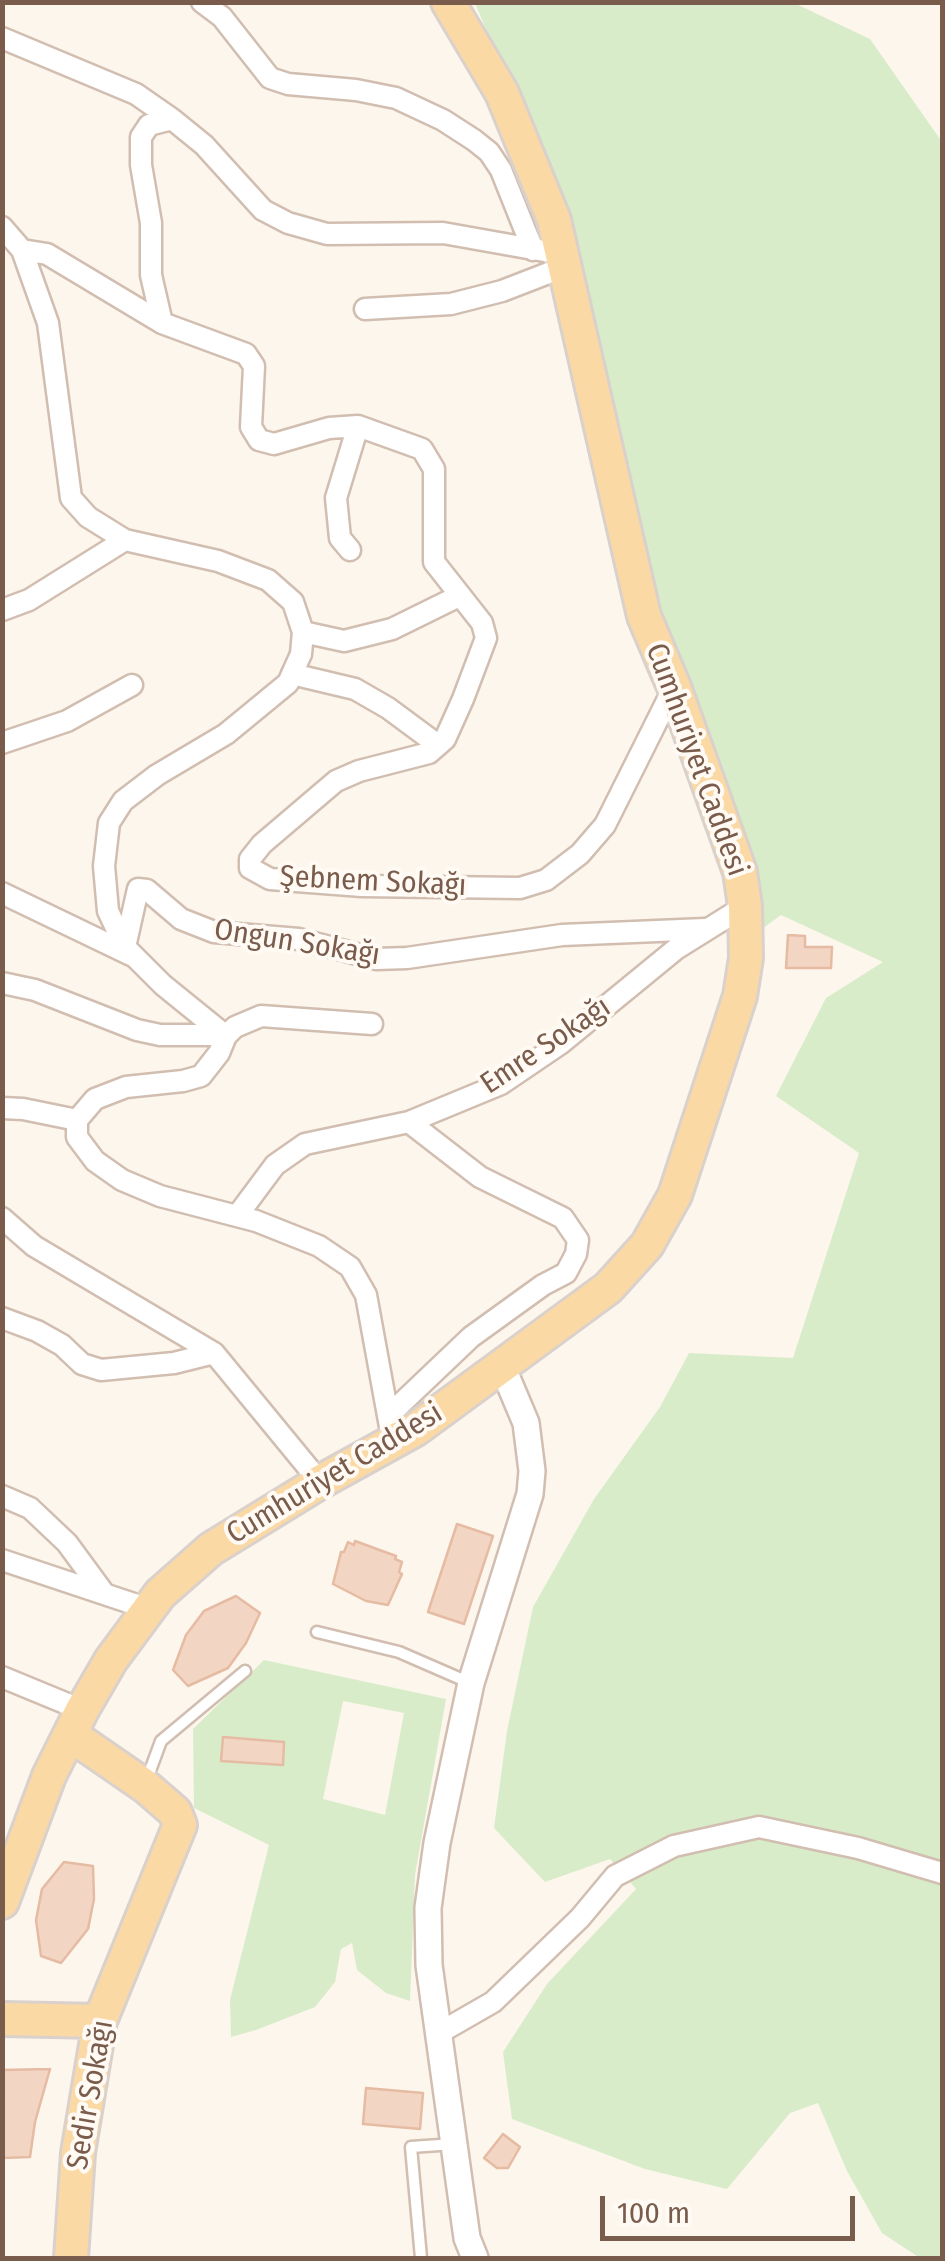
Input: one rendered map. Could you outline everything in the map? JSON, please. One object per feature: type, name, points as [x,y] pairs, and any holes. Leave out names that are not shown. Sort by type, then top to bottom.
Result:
[{"type":"main road","name":"Cumhuriyet Caddesi","points":[[2,1902],[49,1776],[111,1660],[160,1594],[211,1549],[320,1482],[390,1429],[502,1366],[608,1288],[647,1245],[675,1195],[740,996],[746,958],[740,872],[674,687],[644,616],[553,257],[554,220],[502,93],[448,2]]},
{"type":"main road","points":[[77,1722],[145,1786]]},
{"type":"main road","name":"Sedir Sokağı","points":[[71,2258],[78,2152],[100,2021],[180,1825],[176,1812],[145,1786]]},
{"type":"main road","points":[[2,2018],[100,2021]]},
{"type":"street","points":[[202,2],[219,10],[270,78],[288,84],[396,98],[474,140],[490,152],[553,257]]},
{"type":"street","points":[[2,38],[136,94],[204,144],[264,210],[288,223],[328,234],[443,233],[553,257]]},
{"type":"street","points":[[162,322],[152,275],[151,223],[140,137],[149,125],[172,120]]},
{"type":"street","points":[[10,242],[47,254],[162,322],[246,354],[254,366],[251,426],[259,440],[274,444],[330,428],[358,426],[422,449],[434,469],[434,562],[482,623],[486,638],[445,738],[438,745],[355,689],[292,674]]},
{"type":"street","points":[[10,242],[48,323],[71,498],[88,518],[125,540],[218,561],[268,580],[293,602],[303,632],[301,654],[288,683],[226,734],[157,775],[123,801],[110,823],[104,866],[108,911],[131,952],[163,985],[226,1036]]},
{"type":"street","points":[[365,310],[451,304],[502,291],[553,257]]},
{"type":"street","points":[[350,550],[340,538],[336,498],[358,426]]},
{"type":"street","points":[[2,610],[30,600],[125,540]]},
{"type":"street","points":[[303,632],[344,641],[392,629],[458,596]]},
{"type":"street","points":[[2,742],[66,720],[132,685]]},
{"type":"street","name":"Şebnem Sokağı","points":[[438,745],[429,754],[359,771],[336,782],[262,844],[250,859],[250,868],[270,879],[362,886],[520,888],[546,880],[580,854],[605,824],[674,687]]},
{"type":"street","name":"Ongun Sokağı","points":[[131,952],[138,889],[147,890],[181,919],[214,932],[299,939],[376,959],[562,935],[705,929]]},
{"type":"street","points":[[2,893],[77,932],[131,952]]},
{"type":"street","name":"Emre Sokağı","points":[[238,1216],[275,1164],[305,1144],[409,1122],[500,1084],[560,1044],[705,929],[745,906]]},
{"type":"street","points":[[2,983],[35,990],[137,1030],[160,1035],[226,1036]]},
{"type":"street","points":[[372,1024],[261,1016],[235,1027],[226,1036],[201,1076],[183,1082],[126,1088],[95,1099],[77,1120],[77,1137],[95,1161],[122,1180],[160,1196],[238,1216],[319,1246],[350,1267],[366,1295],[390,1429]]},
{"type":"street","points":[[2,1108],[77,1120]]},
{"type":"street","points":[[390,1429],[471,1337],[543,1284],[566,1273],[578,1240],[562,1218],[480,1177],[409,1122]]},
{"type":"street","points":[[2,1218],[34,1246],[214,1353],[320,1482]]},
{"type":"street","points":[[2,1318],[37,1331],[62,1345],[82,1364],[101,1370],[174,1363],[214,1353]]},
{"type":"street","points":[[471,2255],[429,1966],[428,1908],[437,1843],[471,1683],[530,1494],[531,1446],[526,1423],[502,1366]]},
{"type":"street","points":[[2,1496],[30,1508],[67,1543],[103,1592]]},
{"type":"street","points":[[2,1560],[149,1610]]},
{"type":"street","points":[[2,1677],[77,1722]]},
{"type":"street","points":[[439,2033],[493,2002],[580,1918],[616,1876],[674,1846],[759,1827],[858,1848],[942,1873]]},
{"type":"lane","points":[[318,1632],[400,1652],[471,1683]]},
{"type":"lane","points":[[145,1786],[161,1741],[245,1671]]},
{"type":"lane","points":[[421,2258],[411,2147],[455,2144]]},
{"type":"green space","points":[[475,3],[794,3],[870,39],[942,142],[942,2258],[920,2258],[882,2233],[847,2171],[818,2103],[790,2113],[727,2189],[645,2169],[512,2119],[503,2052],[547,1984],[636,1889],[610,1859],[545,1882],[494,1828],[507,1731],[533,1607],[594,1499],[660,1407],[689,1353],[793,1358],[859,1153],[776,1096],[826,998],[883,962],[781,915],[762,929],[701,739],[649,606],[533,142]]},
{"type":"green space","points":[[264,1660],[446,1699],[415,1875],[410,2001],[386,1993],[357,1970],[352,1943],[341,1949],[335,1982],[315,2007],[231,2037],[230,2000],[269,1845],[194,1808],[193,1729]],"holes":[[[343,1701],[404,1713],[385,1815],[323,1799]],[[223,1738],[284,1742],[283,1764],[222,1761]]]},
{"type":"building","points":[[788,935],[805,936],[805,947],[832,947],[831,968],[786,968]]},
{"type":"building","points":[[457,1524],[493,1536],[464,1624],[428,1612]]},
{"type":"building","points":[[355,1541],[396,1556],[402,1562],[402,1574],[388,1605],[366,1601],[333,1584],[341,1552],[348,1542],[354,1545]]},
{"type":"building","points":[[236,1596],[260,1613],[246,1643],[228,1668],[188,1686],[173,1670],[186,1635],[204,1611]]},
{"type":"building","points":[[223,1737],[284,1742],[283,1765],[221,1761]]},
{"type":"building","points":[[64,1862],[93,1866],[94,1899],[88,1929],[61,1963],[41,1956],[36,1920],[42,1889]]},
{"type":"building","points":[[50,2069],[30,2157],[2,2158],[2,2070]]},
{"type":"building","points":[[366,2088],[423,2093],[420,2129],[363,2124]]},
{"type":"building","points":[[503,2134],[520,2147],[508,2168],[497,2168],[484,2158]]}]
